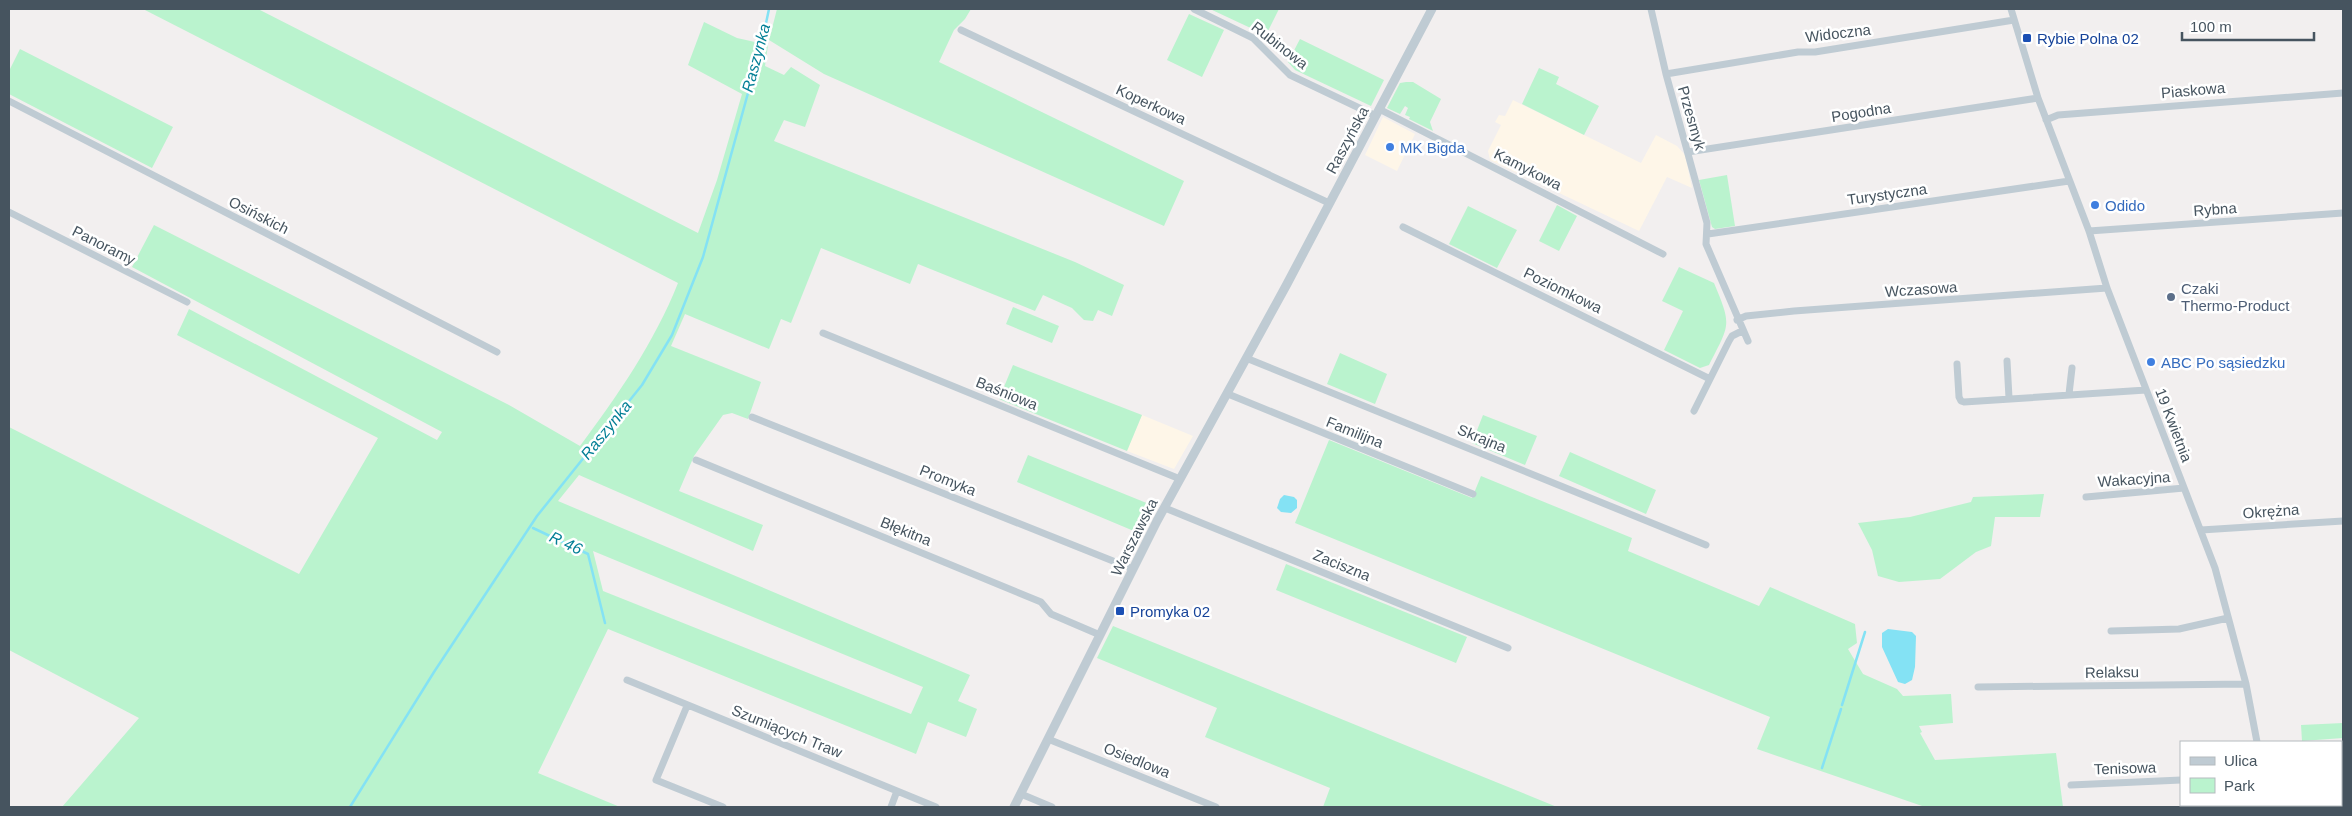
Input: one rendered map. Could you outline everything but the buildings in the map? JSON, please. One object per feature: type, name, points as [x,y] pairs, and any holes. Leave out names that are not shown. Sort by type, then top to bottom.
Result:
[{"type":"street","name":"Rubinowa","points":[[1194,9],[1253,38],[1290,75],[1378,113]]},
{"type":"street","name":"Raszyńska","points":[[1287,284],[1432,9]]},
{"type":"street","name":"Przesmyk","points":[[1651,9],[1708,234],[1706,244],[1737,320],[1748,341]]},
{"type":"street","name":"19 Kwietnia","points":[[2011,9],[2038,98],[2089,231],[2107,288],[2215,568],[2246,684],[2257,741]]},
{"type":"street","name":"Widoczna","points":[[1666,74],[2014,20]]},
{"type":"street","name":"Koperkowa","points":[[961,30],[1329,203]]},
{"type":"street","name":"Piaskowa","points":[[2046,120],[2058,115],[2343,94]]},
{"type":"street","name":"Pogodna","points":[[1688,152],[2038,98]]},
{"type":"street","name":"Osińskich","points":[[9,101],[498,352]]},
{"type":"street","name":"Kamykowa","points":[[1378,113],[1663,254]]},
{"type":"street","name":"Turystyczna","points":[[1708,234],[2069,181]]},
{"type":"street","name":"Panoramy","points":[[9,212],[187,302]]},
{"type":"street","name":"Rybna","points":[[2089,231],[2343,214]]},
{"type":"street","name":"Poziomkowa","points":[[1403,227],[1710,379]]},
{"type":"street","name":"Warszawska","points":[[1014,807],[1164,508],[1287,284]]},
{"type":"street","name":"Wczasowa","points":[[1737,320],[1746,316],[1794,311],[2107,288]]},
{"type":"street","points":[[1694,411],[1728,341],[1732,336],[1742,331]]},
{"type":"street","name":"Baśniowa","points":[[823,333],[1180,478]]},
{"type":"street","name":"Skrajna","points":[[1246,358],[1706,545]]},
{"type":"street","points":[[2006,361],[2009,398]]},
{"type":"street","points":[[1957,364],[1961,401],[2146,390]]},
{"type":"street","points":[[2069,394],[2072,368]]},
{"type":"street","name":"Familijna","points":[[1228,394],[1473,494]]},
{"type":"street","name":"Promyka","points":[[752,417],[1133,569]]},
{"type":"street","name":"Błękitna","points":[[696,460],[1041,602],[1050,614],[1100,635]]},
{"type":"street","name":"Wakacyjna","points":[[2086,497],[2184,488]]},
{"type":"street","name":"Zaciszna","points":[[1164,508],[1508,648]]},
{"type":"street","name":"Okrężna","points":[[2201,530],[2343,521]]},
{"type":"street","points":[[2111,631],[2186,628],[2228,618]]},
{"type":"street","name":"Szumiących Traw","points":[[628,680],[687,706],[936,807]]},
{"type":"street","name":"Relaksu","points":[[1978,688],[2246,684]]},
{"type":"street","points":[[687,706],[656,780],[723,807]]},
{"type":"street","name":"Osiedlowa","points":[[1048,739],[1216,807]]},
{"type":"street","name":"Tenisowa","points":[[2071,784],[2180,780]]},
{"type":"street","points":[[891,807],[897,791]]},
{"type":"street","points":[[1021,794],[1052,807]]},
{"type":"shaded area","points":[[1513,100],[1641,163],[1656,135],[1677,146],[1685,155],[1692,188],[1667,177],[1639,231],[1490,160],[1488,151],[1501,125],[1495,122],[1499,115],[1505,116]]},
{"type":"shaded area","points":[[1383,117],[1415,134],[1397,171],[1365,155]]},
{"type":"shaded area","points":[[1142,415],[1193,436],[1174,469],[1127,451]]},
{"type":"green space","points":[[143,9],[258,9],[698,233],[717,180],[742,94],[688,65],[704,22],[737,38],[768,45],[765,66],[784,75],[791,67],[820,85],[805,127],[784,120],[774,141],[1075,262],[1124,285],[1112,316],[1098,310],[1093,321],[1084,320],[1072,308],[1043,295],[1035,311],[918,264],[910,284],[821,248],[791,323],[781,319],[769,349],[685,314],[671,346],[761,382],[748,419],[732,413],[723,415],[694,456],[679,491],[763,525],[753,551],[579,475],[558,501],[970,675],[958,701],[977,709],[966,737],[928,722],[916,754],[608,629],[538,773],[620,807],[62,807],[139,718],[9,650],[9,427],[299,574],[378,438],[177,335],[189,309],[437,440],[442,432],[132,267],[154,225],[509,405],[580,446],[634,368],[658,327],[678,283]],"holes":[[[593,551],[923,687],[911,714],[603,591]]]},
{"type":"green space","points":[[777,9],[971,9],[965,19],[954,30],[939,62],[1184,181],[1164,226],[824,74],[769,40]]},
{"type":"green space","points":[[1210,9],[1279,9],[1264,39],[1257,31]]},
{"type":"green space","points":[[1189,14],[1224,30],[1202,77],[1167,60]]},
{"type":"green space","points":[[1300,39],[1384,80],[1371,106],[1295,70],[1288,62]]},
{"type":"green space","points":[[20,49],[173,127],[152,168],[9,94],[9,71]]},
{"type":"green space","points":[[1539,68],[1559,77],[1556,84],[1599,106],[1584,135],[1522,104]]},
{"type":"green space","points":[[1413,82],[1441,99],[1430,122],[1433,131],[1409,119],[1410,117],[1405,115],[1408,108],[1405,106],[1400,114],[1387,108],[1400,83]]},
{"type":"green space","points":[[1727,175],[1735,226],[1715,229],[1712,227],[1699,180]]},
{"type":"green space","points":[[1557,205],[1577,216],[1559,251],[1539,241]]},
{"type":"green space","points":[[1468,206],[1517,230],[1497,268],[1449,244]]},
{"type":"green space","points":[[1679,267],[1714,283],[1726,317],[1725,332],[1709,365],[1700,368],[1664,350],[1683,311],[1662,301]]},
{"type":"green space","points":[[1013,307],[1059,326],[1052,343],[1006,324]]},
{"type":"green space","points":[[1340,353],[1387,374],[1375,404],[1327,384]]},
{"type":"green space","points":[[1013,365],[1142,415],[1127,451],[999,399]]},
{"type":"green space","points":[[1483,415],[1537,436],[1525,465],[1472,443]]},
{"type":"green space","points":[[1329,440],[1472,498],[1481,476],[1632,538],[1628,551],[1759,606],[1770,587],[1855,624],[1857,643],[1848,649],[1863,674],[1897,689],[1903,696],[1951,694],[1953,723],[1919,726],[1922,732],[1920,733],[1935,760],[2056,753],[2063,807],[1925,807],[1757,749],[1770,717],[1295,523]]},
{"type":"green space","points":[[1570,452],[1656,490],[1646,514],[1559,476]]},
{"type":"green space","points":[[1028,455],[1154,506],[1141,534],[1017,482]]},
{"type":"green space","points":[[2044,494],[2040,517],[1995,517],[1991,546],[1976,552],[1940,579],[1899,582],[1878,576],[1872,550],[1858,523],[1910,517],[1971,502],[1973,497]]},
{"type":"green space","points":[[1286,564],[1467,637],[1456,663],[1276,590]]},
{"type":"green space","points":[[1113,626],[1557,807],[1323,807],[1330,788],[1205,737],[1217,708],[1097,658]]},
{"type":"green space","points":[[2343,723],[2343,738],[2302,741],[2301,725]]},
{"type":"water","points":[[1284,495],[1294,497],[1297,500],[1297,508],[1291,513],[1281,512],[1277,508],[1280,499]]},
{"type":"water","points":[[1888,629],[1912,632],[1916,636],[1915,667],[1912,680],[1905,684],[1898,682],[1882,647],[1882,633]]},
{"type":"waterway","name":"Raszynka","points":[[350,807],[434,672],[537,516],[642,385],[672,335],[703,257],[762,42],[769,9]]},
{"type":"waterway","name":"R 46","points":[[533,528],[588,554],[605,623]]},
{"type":"waterway","points":[[1842,705],[1865,632]]},
{"type":"waterway","points":[[1822,768],[1841,709]]},
{"type":"place","name":"Rybie Polna 02","points":[[2027,38]]},
{"type":"place","name":"MK Bigda","points":[[1390,147]]},
{"type":"place","name":"Odido","points":[[2095,205]]},
{"type":"place","name":"Czaki Thermo-Product","points":[[2171,297]]},
{"type":"place","name":"ABC Po sąsiedzku","points":[[2151,362]]},
{"type":"place","name":"Promyka 02","points":[[1120,611]]}]
